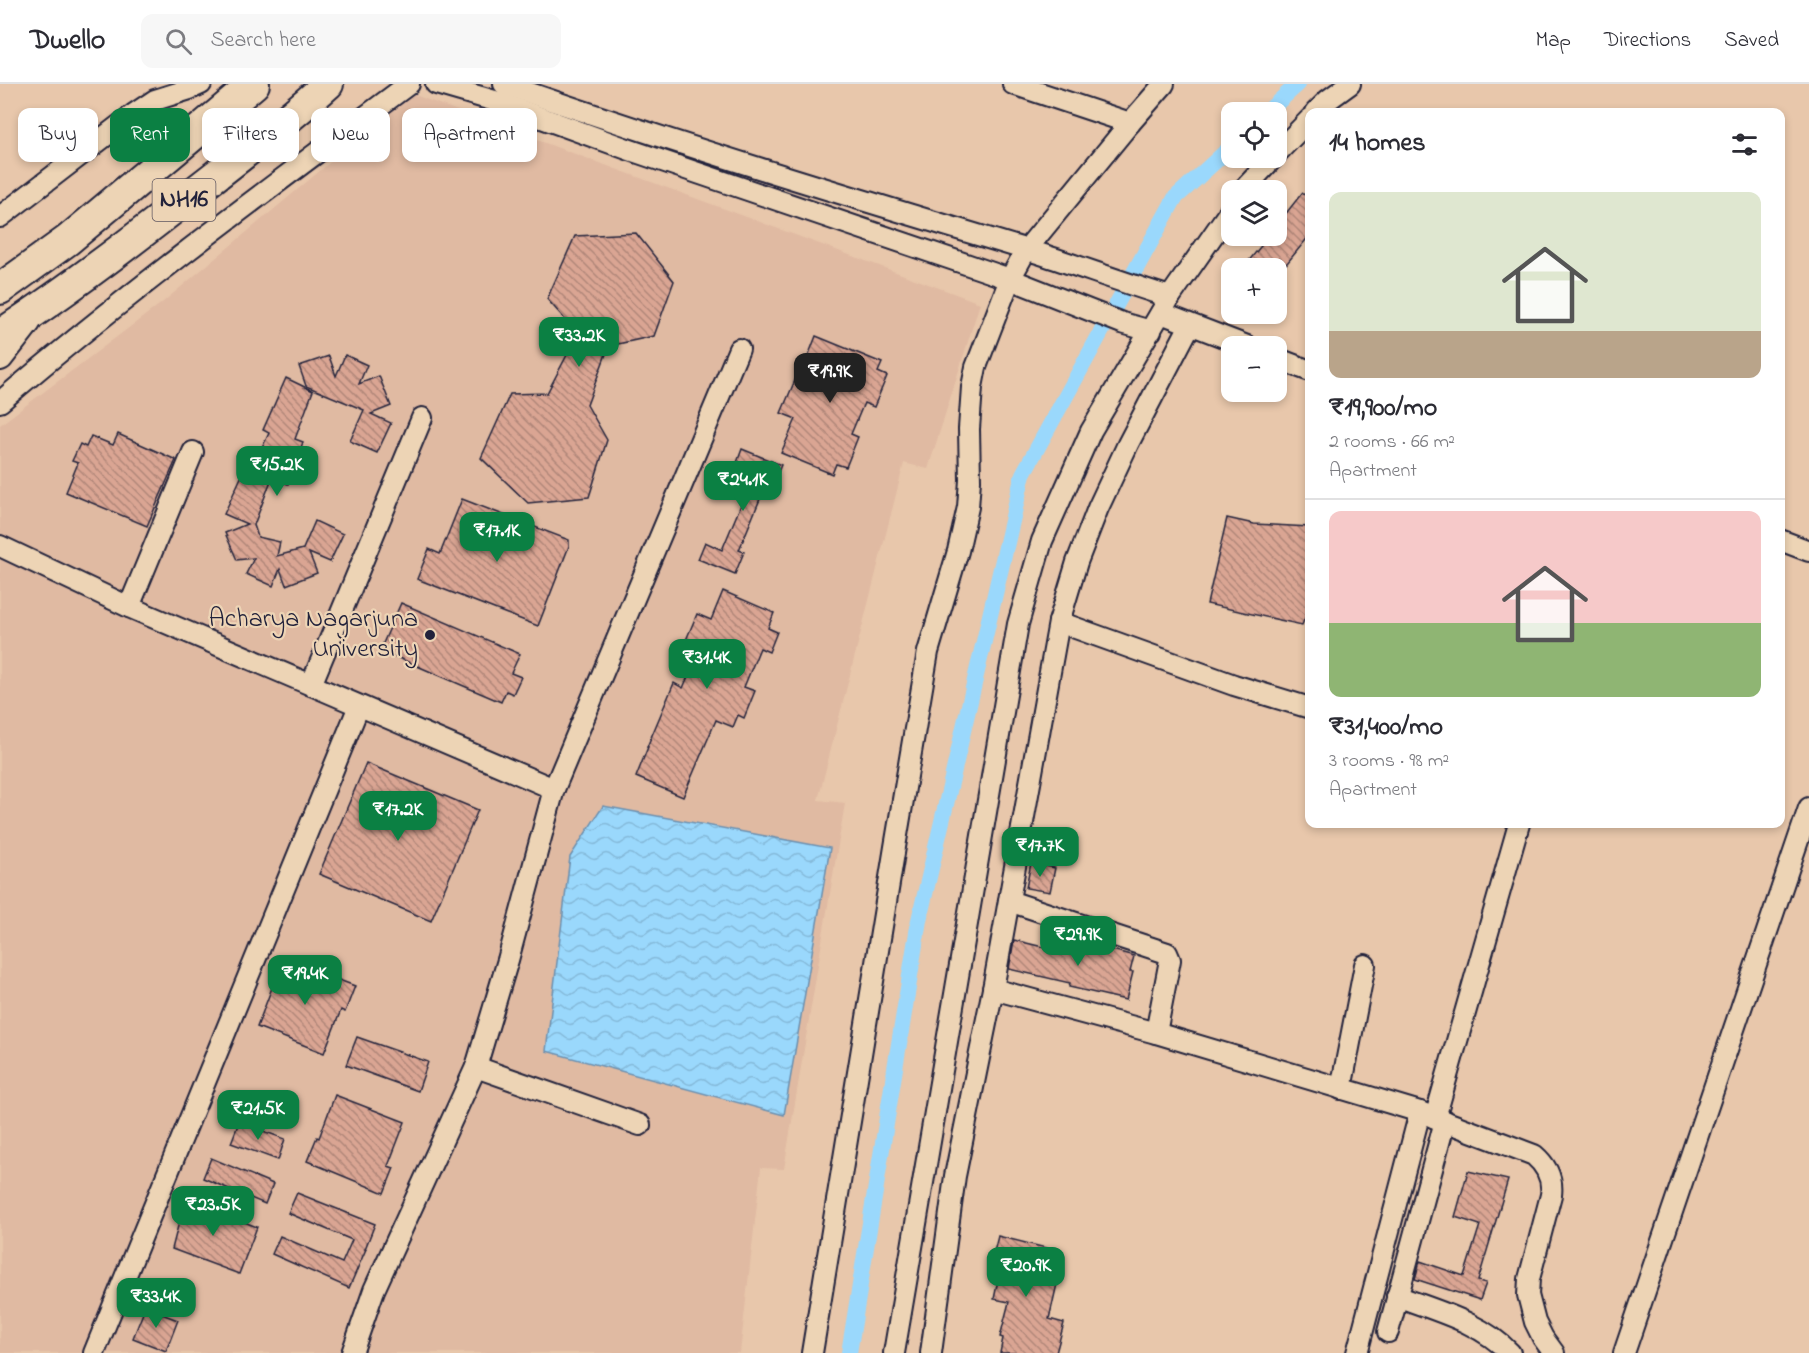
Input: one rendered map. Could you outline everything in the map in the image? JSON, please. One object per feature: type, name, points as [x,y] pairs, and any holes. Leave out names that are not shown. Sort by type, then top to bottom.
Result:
[{"type":"highway","name":"NH16","points":[[0,289],[68,240],[254,84]]},
{"type":"highway","name":"NH16","points":[[0,334],[114,255],[297,112],[328,84]]},
{"type":"main road","points":[[0,277],[68,240]]},
{"type":"main road","points":[[0,357],[36,311]]},
{"type":"street","points":[[0,217],[155,100],[201,84]]},
{"type":"street","points":[[0,402],[39,368],[170,265],[410,84]]},
{"type":"street","points":[[436,84],[495,101],[641,154],[1018,282],[1122,323],[1151,331]]},
{"type":"street","points":[[504,84],[784,177],[1034,252],[1147,290],[1190,325],[1221,336]]},
{"type":"street","points":[[1013,84],[1130,123]]},
{"type":"street","points":[[812,1353],[928,652],[958,551],[968,507],[969,429],[976,367],[1034,252],[1130,123],[1164,84]]},
{"type":"street","points":[[1320,108],[1350,84]]},
{"type":"street","points":[[1287,143],[1305,124]]},
{"type":"street","points":[[1252,180],[1264,168]]},
{"type":"street","points":[[894,1353],[1018,624],[1042,541],[1087,441],[1165,305],[1221,224]]},
{"type":"street","points":[[931,1353],[955,1176],[993,989],[1059,622],[1077,562],[1098,508],[1128,444],[1190,325]]},
{"type":"street","points":[[352,1353],[374,1290],[476,1067],[508,960],[554,789],[739,349]]},
{"type":"street","points":[[1287,362],[1305,369]]},
{"type":"street","points":[[311,685],[422,418]]},
{"type":"street","points":[[129,607],[193,452]]},
{"type":"street","points":[[1785,542],[1809,551]]},
{"type":"street","points":[[0,546],[129,607],[554,789]]},
{"type":"street","points":[[1059,622],[1234,685],[1305,706]]},
{"type":"street","points":[[94,1353],[359,706]]},
{"type":"street","points":[[1624,1353],[1809,808]]},
{"type":"street","points":[[1357,1353],[1433,1117],[1518,828]]},
{"type":"street","points":[[1009,901],[1167,953],[1170,960],[1156,1033]]},
{"type":"street","points":[[1341,1089],[1365,965]]},
{"type":"street","points":[[993,989],[1156,1033],[1433,1117],[1534,1155],[1547,1169],[1552,1186],[1529,1280],[1528,1295],[1535,1322],[1554,1353]]},
{"type":"street","points":[[476,1067],[640,1125]]},
{"type":"street","points":[[1388,1332],[1433,1117]]},
{"type":"street","points":[[1397,1296],[1484,1331],[1510,1353]]},
{"type":"shaded area","name":"Acharya Nagarjuna University","points":[[412,94],[450,108],[402,108],[402,162],[537,162],[537,140],[980,303],[928,469],[904,463],[818,800],[845,803],[784,1169],[761,1168],[740,1353],[0,1353],[0,425],[163,302],[331,162],[390,162],[390,112]]},
{"type":"water","points":[[603,806],[830,848],[784,1115],[546,1051],[570,857]]},
{"type":"building","points":[[1302,193],[1305,195],[1305,241],[1287,263],[1287,258],[1251,258],[1261,246],[1287,246],[1287,212]]},
{"type":"building","points":[[636,233],[674,281],[654,336],[609,346],[587,405],[607,440],[589,497],[528,503],[481,458],[510,394],[547,393],[578,334],[547,299],[575,236]]},
{"type":"building","points":[[816,336],[882,363],[878,372],[887,376],[874,407],[864,403],[851,434],[858,437],[846,467],[836,464],[832,474],[781,453],[796,419],[781,413],[799,371],[802,372]]},
{"type":"building","points":[[345,355],[367,365],[359,384],[379,376],[391,406],[371,414],[391,423],[377,453],[350,441],[364,410],[306,386],[299,366],[329,356],[336,376]]},
{"type":"building","points":[[286,378],[313,391],[295,439],[303,442],[288,484],[272,478],[254,525],[258,537],[280,542],[277,556],[303,549],[315,521],[343,534],[330,562],[309,553],[317,573],[286,585],[280,569],[273,586],[246,574],[254,558],[237,560],[225,533],[247,524],[224,514],[249,460],[254,465],[269,433],[263,430]]},
{"type":"building","points":[[118,434],[176,460],[147,526],[66,492],[78,463],[72,461],[80,444],[86,447],[91,436],[113,445]]},
{"type":"building","points":[[742,449],[781,465],[771,489],[765,487],[739,550],[744,552],[735,574],[698,559],[705,542],[722,550],[753,476],[735,468]]},
{"type":"building","points":[[462,499],[569,540],[569,546],[538,626],[417,579],[429,549],[440,554]]},
{"type":"building","points":[[1227,518],[1254,524],[1305,527],[1305,618],[1302,625],[1207,604]]},
{"type":"building","points":[[723,591],[774,613],[768,628],[777,632],[769,652],[760,648],[744,687],[755,691],[744,718],[738,715],[733,727],[716,720],[683,797],[636,777],[674,683],[683,688],[693,665],[678,659],[697,614],[711,620]]},
{"type":"building","points":[[401,603],[520,654],[511,673],[521,677],[513,694],[506,691],[501,702],[380,650]]},
{"type":"building","points":[[366,763],[478,810],[431,921],[319,874]]},
{"type":"building","points":[[1031,863],[1055,868],[1050,892],[1026,888]]},
{"type":"building","points":[[1014,940],[1072,954],[1076,940],[1134,956],[1130,972],[1133,972],[1126,1000],[1069,987],[1070,983],[1009,969]]},
{"type":"building","points":[[283,959],[355,986],[345,1012],[341,1010],[324,1053],[257,1027]]},
{"type":"building","points":[[357,1037],[428,1062],[418,1091],[346,1065]]},
{"type":"building","points":[[335,1095],[405,1122],[388,1166],[394,1168],[384,1193],[307,1161],[317,1137],[319,1138]]},
{"type":"building","points":[[239,1122],[285,1139],[278,1160],[231,1143]]},
{"type":"building","points":[[211,1158],[273,1184],[265,1204],[203,1178]]},
{"type":"building","points":[[1468,1171],[1508,1180],[1478,1281],[1486,1283],[1480,1300],[1415,1279],[1420,1261],[1464,1276],[1480,1225],[1455,1217]]},
{"type":"building","points":[[297,1193],[375,1224],[349,1288],[272,1254],[280,1236],[342,1263],[352,1240],[288,1213]]},
{"type":"building","points":[[187,1200],[257,1227],[239,1274],[172,1249]]},
{"type":"building","points":[[998,1236],[1054,1250],[1047,1282],[1057,1284],[1049,1319],[1064,1323],[1056,1353],[1000,1353],[1003,1338],[1000,1337],[1009,1302],[994,1299],[1001,1266],[991,1264]]},
{"type":"building","points":[[145,1308],[178,1320],[166,1351],[133,1338]]},
{"type":"waterway","points":[[1278,102],[1298,84]]},
{"type":"waterway","points":[[849,1353],[919,920],[1023,474],[1175,198],[1221,156]]},
{"type":"place","name":"Acharya Nagarjuna University","points":[[430,635]]}]
